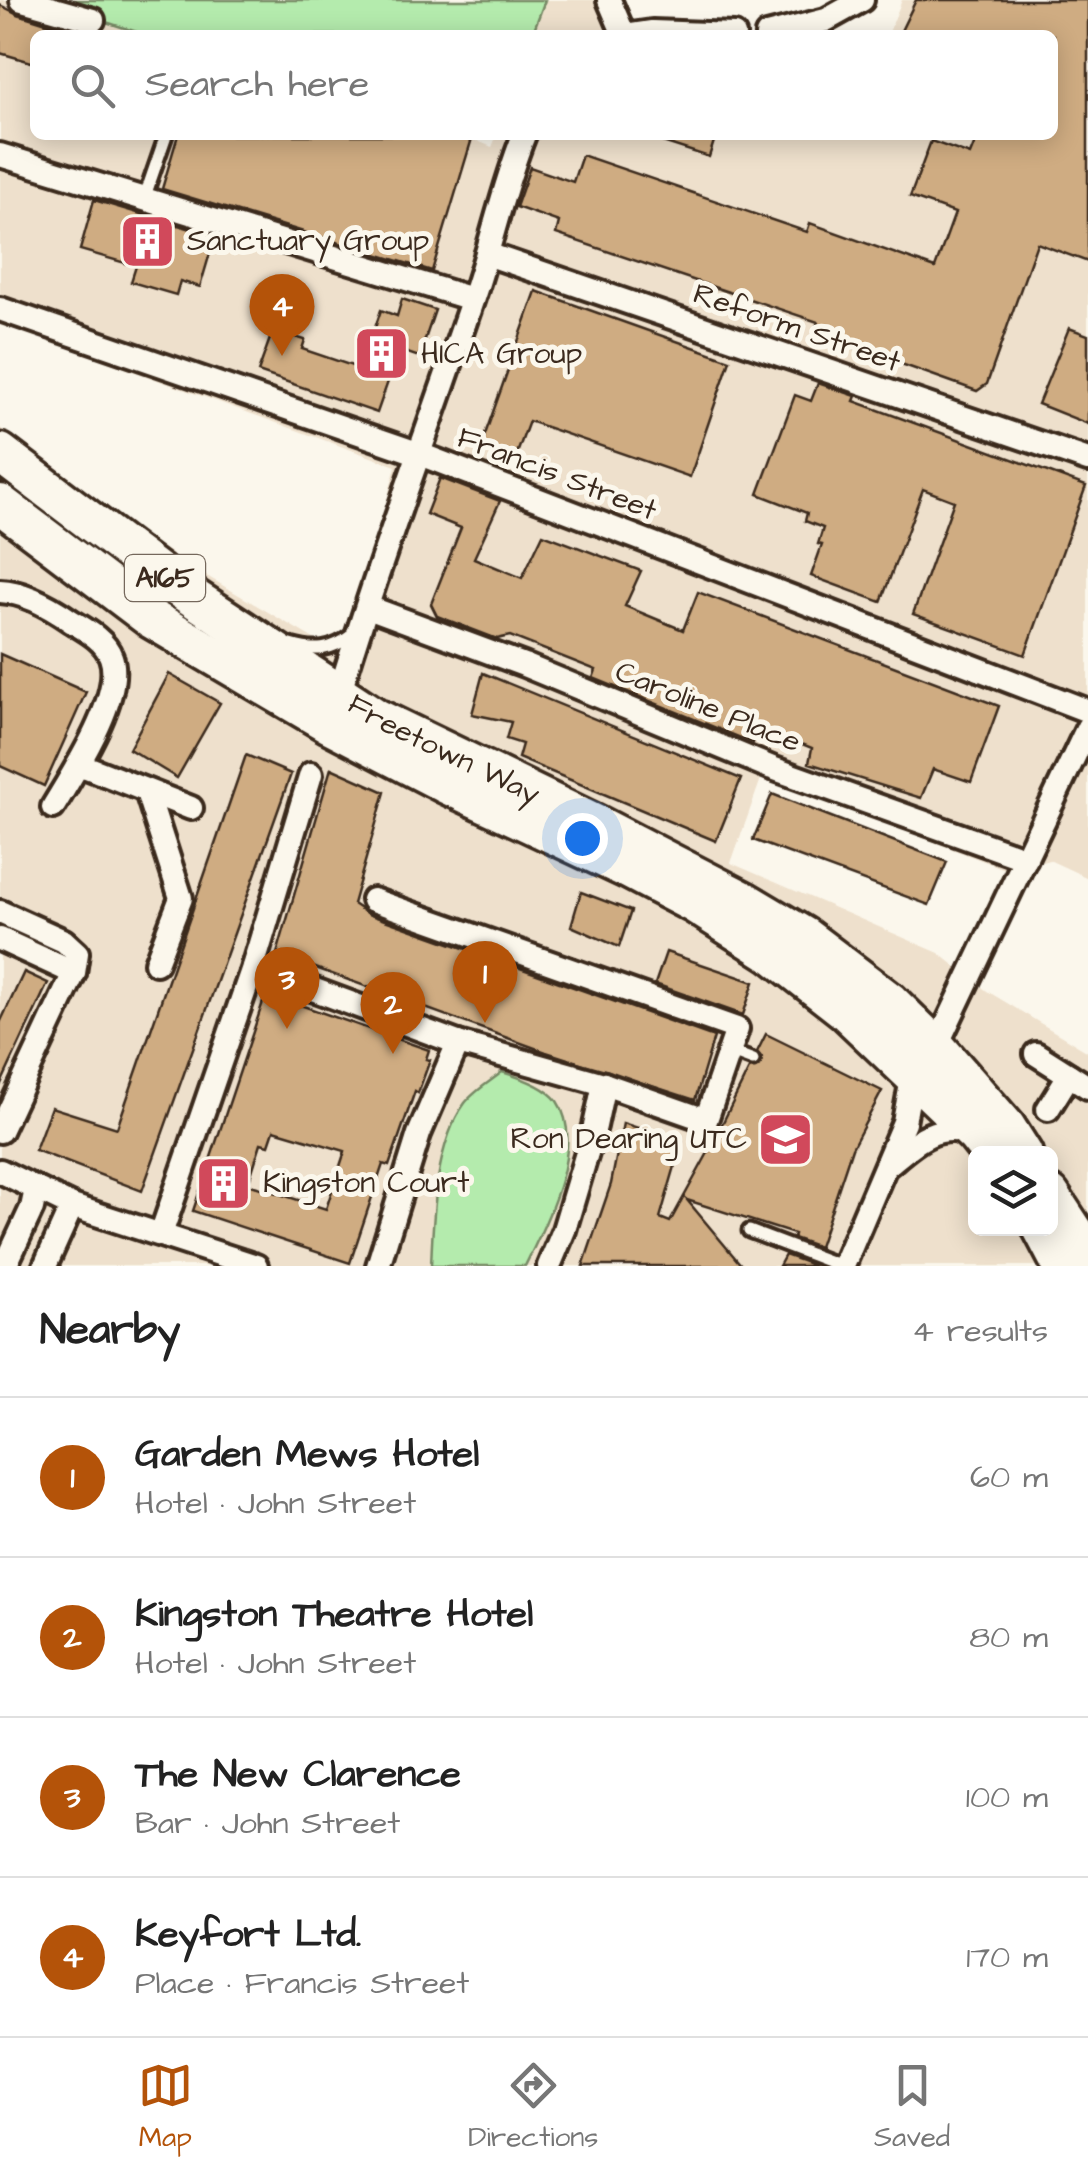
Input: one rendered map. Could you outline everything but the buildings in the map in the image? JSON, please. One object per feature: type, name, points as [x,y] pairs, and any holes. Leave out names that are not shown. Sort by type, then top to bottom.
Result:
[{"type":"highway","name":"Freetown Way","points":[[0,453],[177,587],[243,651]]},
{"type":"highway","name":"Freetown Way","points":[[0,504],[152,620],[243,651],[335,707],[376,718],[595,824],[804,936],[890,1002],[924,1060],[983,1144]]},
{"type":"highway","name":"Freetown Way","points":[[924,1060],[1006,1128],[1018,1146]]},
{"type":"highway","points":[[1058,1207],[1088,1253]]},
{"type":"highway","points":[[1046,1236],[1062,1266]]},
{"type":"street","points":[[22,0],[93,20]]},
{"type":"street","points":[[609,0],[622,30]]},
{"type":"street","points":[[787,30],[826,20],[862,0]]},
{"type":"street","points":[[335,707],[522,140]]},
{"type":"street","points":[[0,155],[472,299]]},
{"type":"street","name":"Reform Street","points":[[487,254],[1088,460]]},
{"type":"street","name":"Francis Street","points":[[0,309],[417,453],[1088,711]]},
{"type":"street","points":[[0,591],[14,592],[59,613],[96,636],[111,657],[113,680],[102,714],[79,764],[52,807]]},
{"type":"street","name":"Caroline Place","points":[[364,618],[524,665],[772,768],[1026,859]]},
{"type":"street","points":[[842,1266],[886,1166],[924,1060],[1086,737]]},
{"type":"street","points":[[79,764],[191,808]]},
{"type":"street","points":[[161,1234],[253,966],[312,774]]},
{"type":"street","points":[[147,792],[181,898],[156,963]]},
{"type":"street","points":[[253,966],[458,1042],[604,1084],[706,1120],[733,1040],[373,900]]},
{"type":"street","points":[[0,912],[64,940],[77,952],[74,973],[0,1131]]},
{"type":"street","points":[[0,939],[74,973]]},
{"type":"street","points":[[378,1266],[419,1134],[458,1042]]},
{"type":"street","points":[[1036,1054],[1078,1081],[1048,1109]]},
{"type":"street","points":[[548,1266],[564,1230],[604,1084]]},
{"type":"street","points":[[886,1166],[929,1134],[944,1129],[983,1144]]},
{"type":"street","points":[[0,1171],[72,1206],[256,1266]]},
{"type":"street","points":[[5,1266],[32,1208],[36,1189]]},
{"type":"street","points":[[45,1266],[72,1206]]},
{"type":"lane","points":[[144,199],[164,140]]},
{"type":"lane","points":[[32,546],[192,658],[243,651],[316,652],[341,644],[364,618]]},
{"type":"lane","points":[[733,1040],[753,1060]]},
{"type":"lane","points":[[748,1231],[842,1266]]},
{"type":"shaded area","points":[[0,0],[38,0],[131,30],[30,30],[30,140],[475,140],[492,147],[495,140],[1058,140],[1058,30],[890,30],[902,0],[1088,0],[1088,878],[1049,860],[1010,871],[762,776],[731,863],[939,953],[987,991],[1088,1052],[1088,1266],[0,1266],[0,428],[183,562],[336,652],[357,614],[396,466],[0,323]]},
{"type":"shaded area","points":[[545,0],[615,0],[622,30],[534,30]]},
{"type":"green space","points":[[38,0],[545,0],[534,30],[131,30]]},
{"type":"green space","points":[[502,1072],[546,1091],[557,1101],[565,1119],[565,1162],[552,1207],[525,1266],[431,1266],[438,1182],[447,1139],[465,1103]]},
{"type":"place","name":"Sanctuary Group","points":[[148,241]]},
{"type":"place","name":"HICA Group","points":[[382,354]]},
{"type":"place","name":"Keyfort Ltd.","points":[[282,356]]},
{"type":"place","name":"Garden Mews Hotel","points":[[485,1023]]},
{"type":"place","name":"The New Clarence","points":[[287,1029]]},
{"type":"place","name":"Kingston Theatre Hotel","points":[[393,1054]]},
{"type":"place","name":"Ron Dearing UTC","points":[[786,1139]]},
{"type":"place","name":"Kingston Court","points":[[224,1183]]}]
